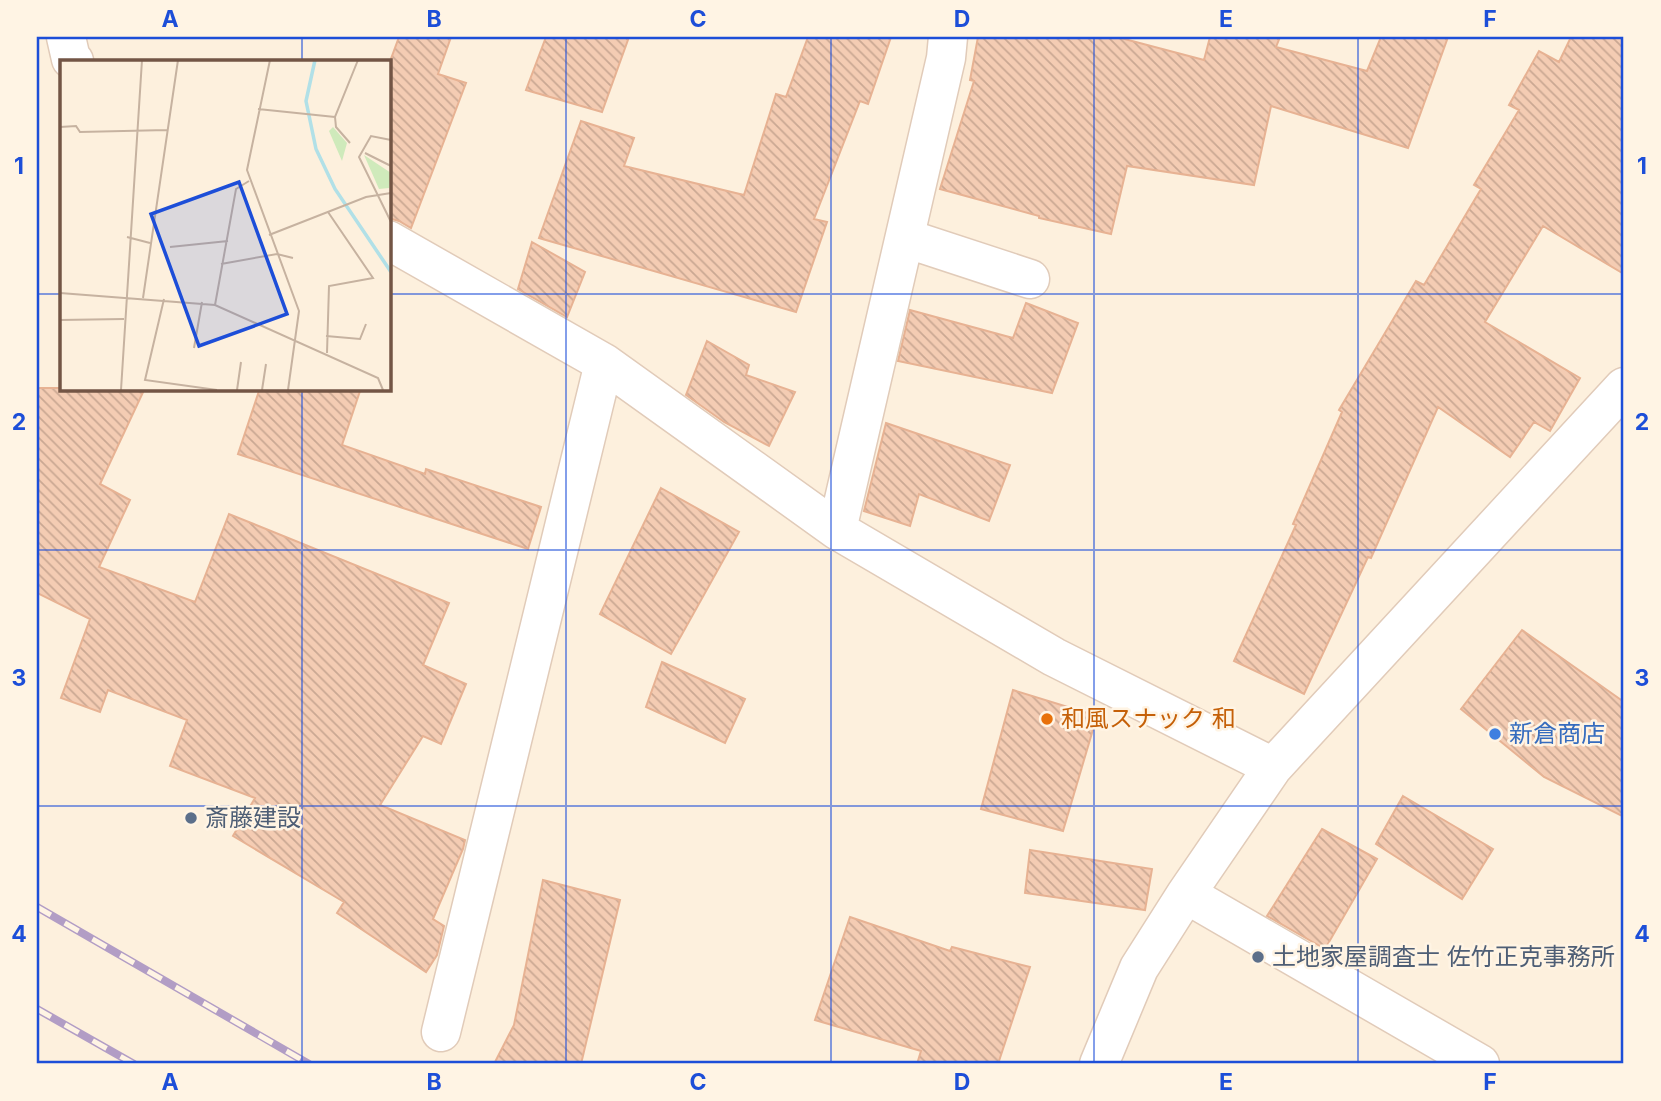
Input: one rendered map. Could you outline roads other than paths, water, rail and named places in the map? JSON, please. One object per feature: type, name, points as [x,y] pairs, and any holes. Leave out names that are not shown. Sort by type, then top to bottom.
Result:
[{"type":"street","points":[[66,37],[71,60]]},
{"type":"street","points":[[837,530],[946,58],[948,37]]},
{"type":"street","points":[[905,238],[1030,279]]},
{"type":"street","points":[[390,241],[604,363],[837,530],[1054,657],[1273,767]]},
{"type":"street","points":[[441,1032],[604,363]]},
{"type":"street","points":[[1100,1064],[1139,968],[1273,767],[1624,387]]},
{"type":"street","points":[[1186,894],[1480,1064]]},
{"type":"railway","points":[[37,907],[309,1064]]},
{"type":"railway","points":[[37,1009],[134,1064]]},
{"type":"place","name":"和風スナック 和","points":[[1047,719]]},
{"type":"place","name":"新倉商店","points":[[1495,734]]},
{"type":"place","name":"斎藤建設","points":[[191,818]]},
{"type":"place","name":"土地家屋調査士 佐竹正克事務所","points":[[1258,957]]}]
